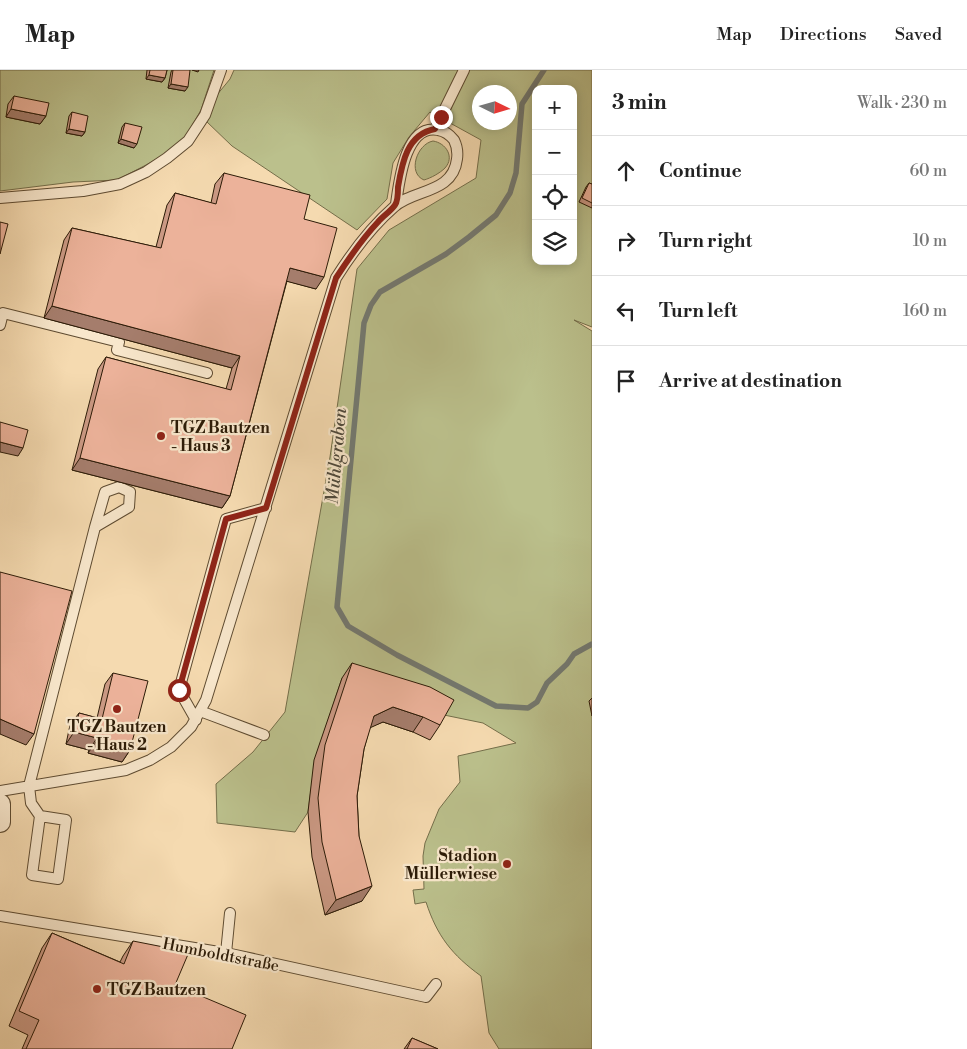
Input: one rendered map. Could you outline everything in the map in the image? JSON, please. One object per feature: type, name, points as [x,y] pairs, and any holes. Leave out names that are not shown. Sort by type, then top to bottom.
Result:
[{"type":"street","points":[[0,804],[0,822]]},
{"type":"lane","points":[[0,198],[101,188],[120,184],[146,172],[188,141],[205,115],[221,70]]},
{"type":"lane","points":[[435,129],[464,70]]},
{"type":"lane","points":[[0,791],[126,770],[142,764],[171,747],[192,727],[206,700],[336,278],[354,249],[396,204],[441,185],[450,176],[457,164],[458,154],[456,144],[444,131],[435,129],[417,136],[410,147],[401,172],[396,204]]},
{"type":"lane","points":[[0,325],[3,313],[119,342],[118,350],[207,373]]},
{"type":"lane","points":[[264,735],[198,715],[179,690],[226,519],[266,508]]},
{"type":"lane","points":[[40,816],[66,820],[58,879],[32,875],[40,816],[31,803],[29,786],[95,527]]},
{"type":"lane","points":[[226,953],[230,912]]},
{"type":"lane","name":"Humboldtstraße","points":[[0,916],[226,953],[426,997],[436,984]]},
{"type":"green space","points":[[0,70],[214,70],[201,110],[186,136],[167,153],[146,165],[117,180],[73,182],[0,191]]},
{"type":"green space","points":[[234,70],[592,70],[592,327],[574,320],[592,331],[592,1049],[499,1049],[489,1033],[481,976],[447,944],[435,925],[426,902],[415,904],[413,890],[424,889],[423,856],[425,843],[439,809],[460,782],[458,756],[516,743],[483,723],[444,715],[342,678],[315,760],[308,812],[295,832],[217,823],[216,784],[253,752],[285,712],[330,457],[357,269],[389,230],[476,178],[481,140],[430,112],[409,137],[393,163],[387,199],[357,230],[232,146],[206,121],[216,96],[230,79]]},
{"type":"green space","points":[[433,141],[438,142],[448,151],[448,164],[443,170],[424,180],[416,171],[416,159],[422,147]]},
{"type":"building","points":[[150,70],[167,70],[165,78],[149,75]]},
{"type":"building","points":[[173,70],[190,70],[188,87],[171,84]]},
{"type":"building","points":[[14,96],[49,103],[46,116],[11,109]]},
{"type":"building","points":[[72,112],[88,116],[85,132],[69,129]]},
{"type":"building","points":[[125,123],[142,127],[137,144],[121,139]]},
{"type":"building","points":[[224,173],[310,195],[304,219],[337,228],[324,277],[290,268],[230,496],[80,458],[106,357],[231,390],[240,356],[52,306],[72,228],[161,248],[175,193],[216,204]]},
{"type":"building","points":[[589,183],[592,184],[592,203],[582,198]]},
{"type":"building","points":[[0,222],[8,224],[0,254]]},
{"type":"building","points":[[0,422],[28,430],[23,448],[0,442]]},
{"type":"building","points":[[0,572],[72,591],[34,734],[0,719]]},
{"type":"building","points":[[352,663],[430,687],[454,700],[440,725],[393,707],[374,716],[364,749],[357,796],[359,836],[372,886],[336,900],[322,842],[318,798],[325,745]]},
{"type":"building","name":"TGZ Bautzen - Haus 2","points":[[113,673],[148,681],[130,750],[96,742],[97,738],[74,732],[79,713],[102,719]]},
{"type":"building","name":"TGZ Bautzen","points":[[52,933],[124,964],[133,941],[189,952],[175,985],[246,1015],[232,1049],[26,1049],[39,1020],[19,1011]]},
{"type":"building","points":[[412,1038],[438,1049],[407,1049]]},
{"type":"waterway","name":"Mühlgraben","points":[[544,70],[522,104],[516,173],[510,193],[496,215],[446,254],[380,292],[371,305],[364,323],[337,607],[348,626],[397,655],[496,706],[528,708],[537,702],[547,683],[567,664],[574,654],[592,644]]},
{"type":"place","name":"TGZ Bautzen - Haus 3","points":[[161,436]]},
{"type":"place","name":"TGZ Bautzen - Haus 2","points":[[117,709]]},
{"type":"place","name":"Stadion Müllerwiese","points":[[507,864]]},
{"type":"place","name":"TGZ Bautzen","points":[[97,989]]},
{"type":"route","points":[[179,690],[226,519],[266,508],[336,278],[354,249],[396,204],[401,172],[410,147],[417,136],[435,129],[441,117]]}]
